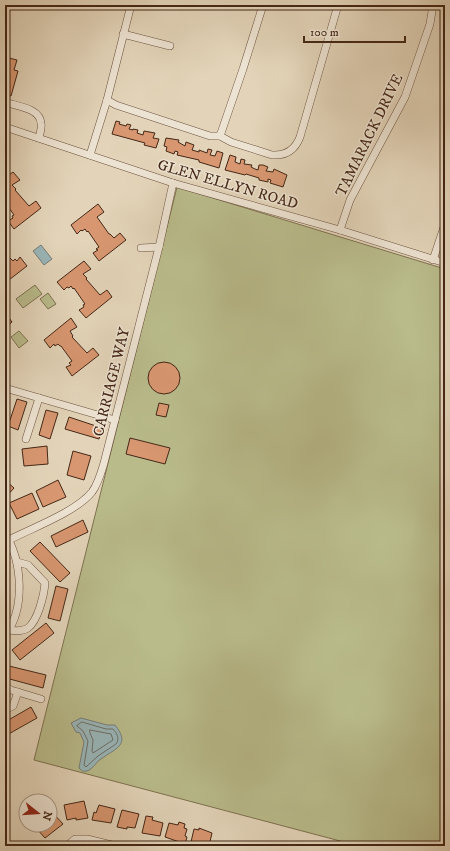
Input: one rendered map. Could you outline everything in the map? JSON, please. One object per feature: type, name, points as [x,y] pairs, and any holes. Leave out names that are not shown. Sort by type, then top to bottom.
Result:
[{"type":"street","points":[[90,155],[107,100],[131,5]]},
{"type":"street","points":[[220,136],[243,70],[263,5]]},
{"type":"street","points":[[107,100],[116,105],[210,136],[220,136],[231,142],[272,155],[279,156],[290,152],[295,147],[300,137],[338,5]]},
{"type":"street","name":"TAMARACK DRIVE","points":[[340,230],[350,200],[405,97],[430,24],[433,5]]},
{"type":"street","points":[[124,34],[170,46]]},
{"type":"street","points":[[5,102],[37,113],[41,124],[39,138]]},
{"type":"street","name":"GLEN ELLYN ROAD","points":[[5,127],[173,183],[340,230],[445,263]]},
{"type":"street","name":"CARRIAGE WAY","points":[[7,537],[71,509],[82,502],[93,491],[101,473],[115,420],[159,247],[173,183]]},
{"type":"street","points":[[433,260],[445,224]]},
{"type":"street","points":[[141,248],[159,247]]},
{"type":"street","points":[[5,388],[115,420]]},
{"type":"street","points":[[26,439],[39,398]]},
{"type":"street","points":[[7,537],[16,562],[19,587],[18,604],[7,633]]},
{"type":"street","points":[[7,633],[28,628],[38,613],[45,583],[28,565],[16,562]]},
{"type":"street","points":[[5,686],[18,692],[41,699]]},
{"type":"street","points":[[5,710],[13,706],[18,692]]},
{"type":"street","points":[[69,844],[75,839],[87,838],[116,846]]},
{"type":"green space","points":[[177,187],[445,269],[445,846],[359,846],[34,760]]},
{"type":"green space","points":[[35,285],[42,294],[23,308],[16,299]]},
{"type":"green space","points":[[48,293],[56,304],[48,309],[40,299]]},
{"type":"green space","points":[[19,331],[28,341],[19,348],[11,337]]},
{"type":"water","points":[[41,245],[52,259],[44,265],[33,251]]},
{"type":"water","points":[[81,718],[107,725],[115,725],[122,737],[122,742],[116,749],[99,760],[91,769],[87,771],[82,771],[79,768],[84,742],[80,733],[76,732],[71,723]]},
{"type":"building","points":[[5,57],[17,60],[14,70],[18,71],[11,96],[5,95]]},
{"type":"building","points":[[116,121],[120,122],[119,124],[126,126],[127,124],[131,125],[129,129],[138,130],[137,133],[143,135],[144,131],[155,133],[153,138],[159,139],[156,148],[144,145],[145,143],[112,134]]},
{"type":"building","points":[[166,138],[179,140],[178,142],[185,146],[186,142],[194,145],[192,150],[199,152],[199,150],[207,153],[208,149],[212,150],[210,155],[215,156],[217,151],[223,153],[219,168],[199,162],[199,160],[177,155],[178,152],[175,151],[174,154],[166,151],[167,147],[164,146]]},
{"type":"building","points":[[230,155],[236,157],[235,162],[240,164],[241,159],[245,160],[244,164],[252,165],[251,167],[255,169],[258,170],[259,165],[263,165],[268,167],[266,171],[273,172],[274,169],[287,175],[283,187],[270,183],[271,180],[268,179],[268,182],[246,174],[225,170]]},
{"type":"building","points":[[13,172],[20,180],[12,185],[16,189],[15,190],[29,206],[36,201],[41,208],[14,229],[8,221],[13,218],[12,216],[14,215],[5,202],[5,178]]},
{"type":"building","points":[[98,204],[104,212],[97,217],[109,234],[114,238],[120,233],[126,240],[99,261],[93,253],[98,250],[96,249],[99,247],[88,231],[87,232],[85,229],[82,231],[81,230],[77,234],[71,225]]},
{"type":"building","points":[[5,253],[13,261],[15,259],[17,261],[20,257],[27,266],[5,283]]},
{"type":"building","points":[[84,261],[91,269],[83,274],[87,278],[86,279],[100,295],[107,290],[112,297],[86,318],[79,310],[84,307],[83,305],[85,304],[74,288],[73,289],[71,286],[64,290],[57,282]]},
{"type":"building","points":[[7,315],[12,322],[5,328],[5,316]]},
{"type":"building","points":[[71,318],[77,327],[70,331],[73,336],[72,337],[87,353],[93,348],[99,355],[72,376],[66,367],[71,365],[69,363],[72,361],[61,346],[58,344],[55,346],[54,344],[50,348],[44,340]]},
{"type":"building","points":[[164,362],[173,365],[177,369],[180,378],[177,387],[173,391],[164,394],[155,391],[151,387],[148,378],[151,369],[155,365]]},
{"type":"building","points":[[17,399],[27,402],[18,430],[8,426]]},
{"type":"building","points":[[159,403],[169,405],[166,417],[156,415]]},
{"type":"building","points":[[46,410],[58,413],[50,439],[39,435]]},
{"type":"building","points":[[69,417],[102,428],[99,439],[65,429]]},
{"type":"building","points":[[130,438],[170,448],[165,464],[126,454]]},
{"type":"building","points":[[47,446],[48,464],[24,466],[22,449]]},
{"type":"building","points":[[73,451],[91,456],[84,480],[67,475]]},
{"type":"building","points":[[5,480],[14,488],[5,498]]},
{"type":"building","points":[[58,480],[66,497],[43,507],[36,491]]},
{"type":"building","points":[[32,493],[39,509],[17,519],[9,503]]},
{"type":"building","points":[[83,520],[88,532],[56,547],[51,536]]},
{"type":"building","points":[[40,542],[70,573],[60,582],[30,551]]},
{"type":"building","points":[[56,586],[68,589],[60,621],[48,618]]},
{"type":"building","points":[[46,623],[54,633],[20,660],[12,650]]},
{"type":"building","points":[[9,666],[46,675],[43,688],[6,678]]},
{"type":"building","points":[[31,707],[37,718],[5,736],[5,722]]},
{"type":"building","points":[[84,801],[88,818],[67,820],[64,805]]},
{"type":"building","points":[[99,805],[115,809],[111,823],[92,820],[94,812],[96,813]]},
{"type":"building","points":[[122,810],[139,814],[135,828],[127,827],[127,829],[117,827]]},
{"type":"building","points":[[146,816],[153,817],[152,820],[163,823],[160,836],[142,833]]},
{"type":"building","points":[[58,819],[63,824],[58,828]]},
{"type":"building","points":[[179,822],[185,824],[184,828],[187,829],[185,844],[165,837],[169,823],[178,825]]},
{"type":"building","points":[[199,828],[212,833],[209,846],[198,846],[199,843],[195,845],[192,844],[191,842],[194,829],[199,830]]},
{"type":"building","points":[[40,833],[51,833],[45,838]]},
{"type":"building","points":[[34,842],[46,844],[45,846],[28,846],[28,843],[34,844]]}]
